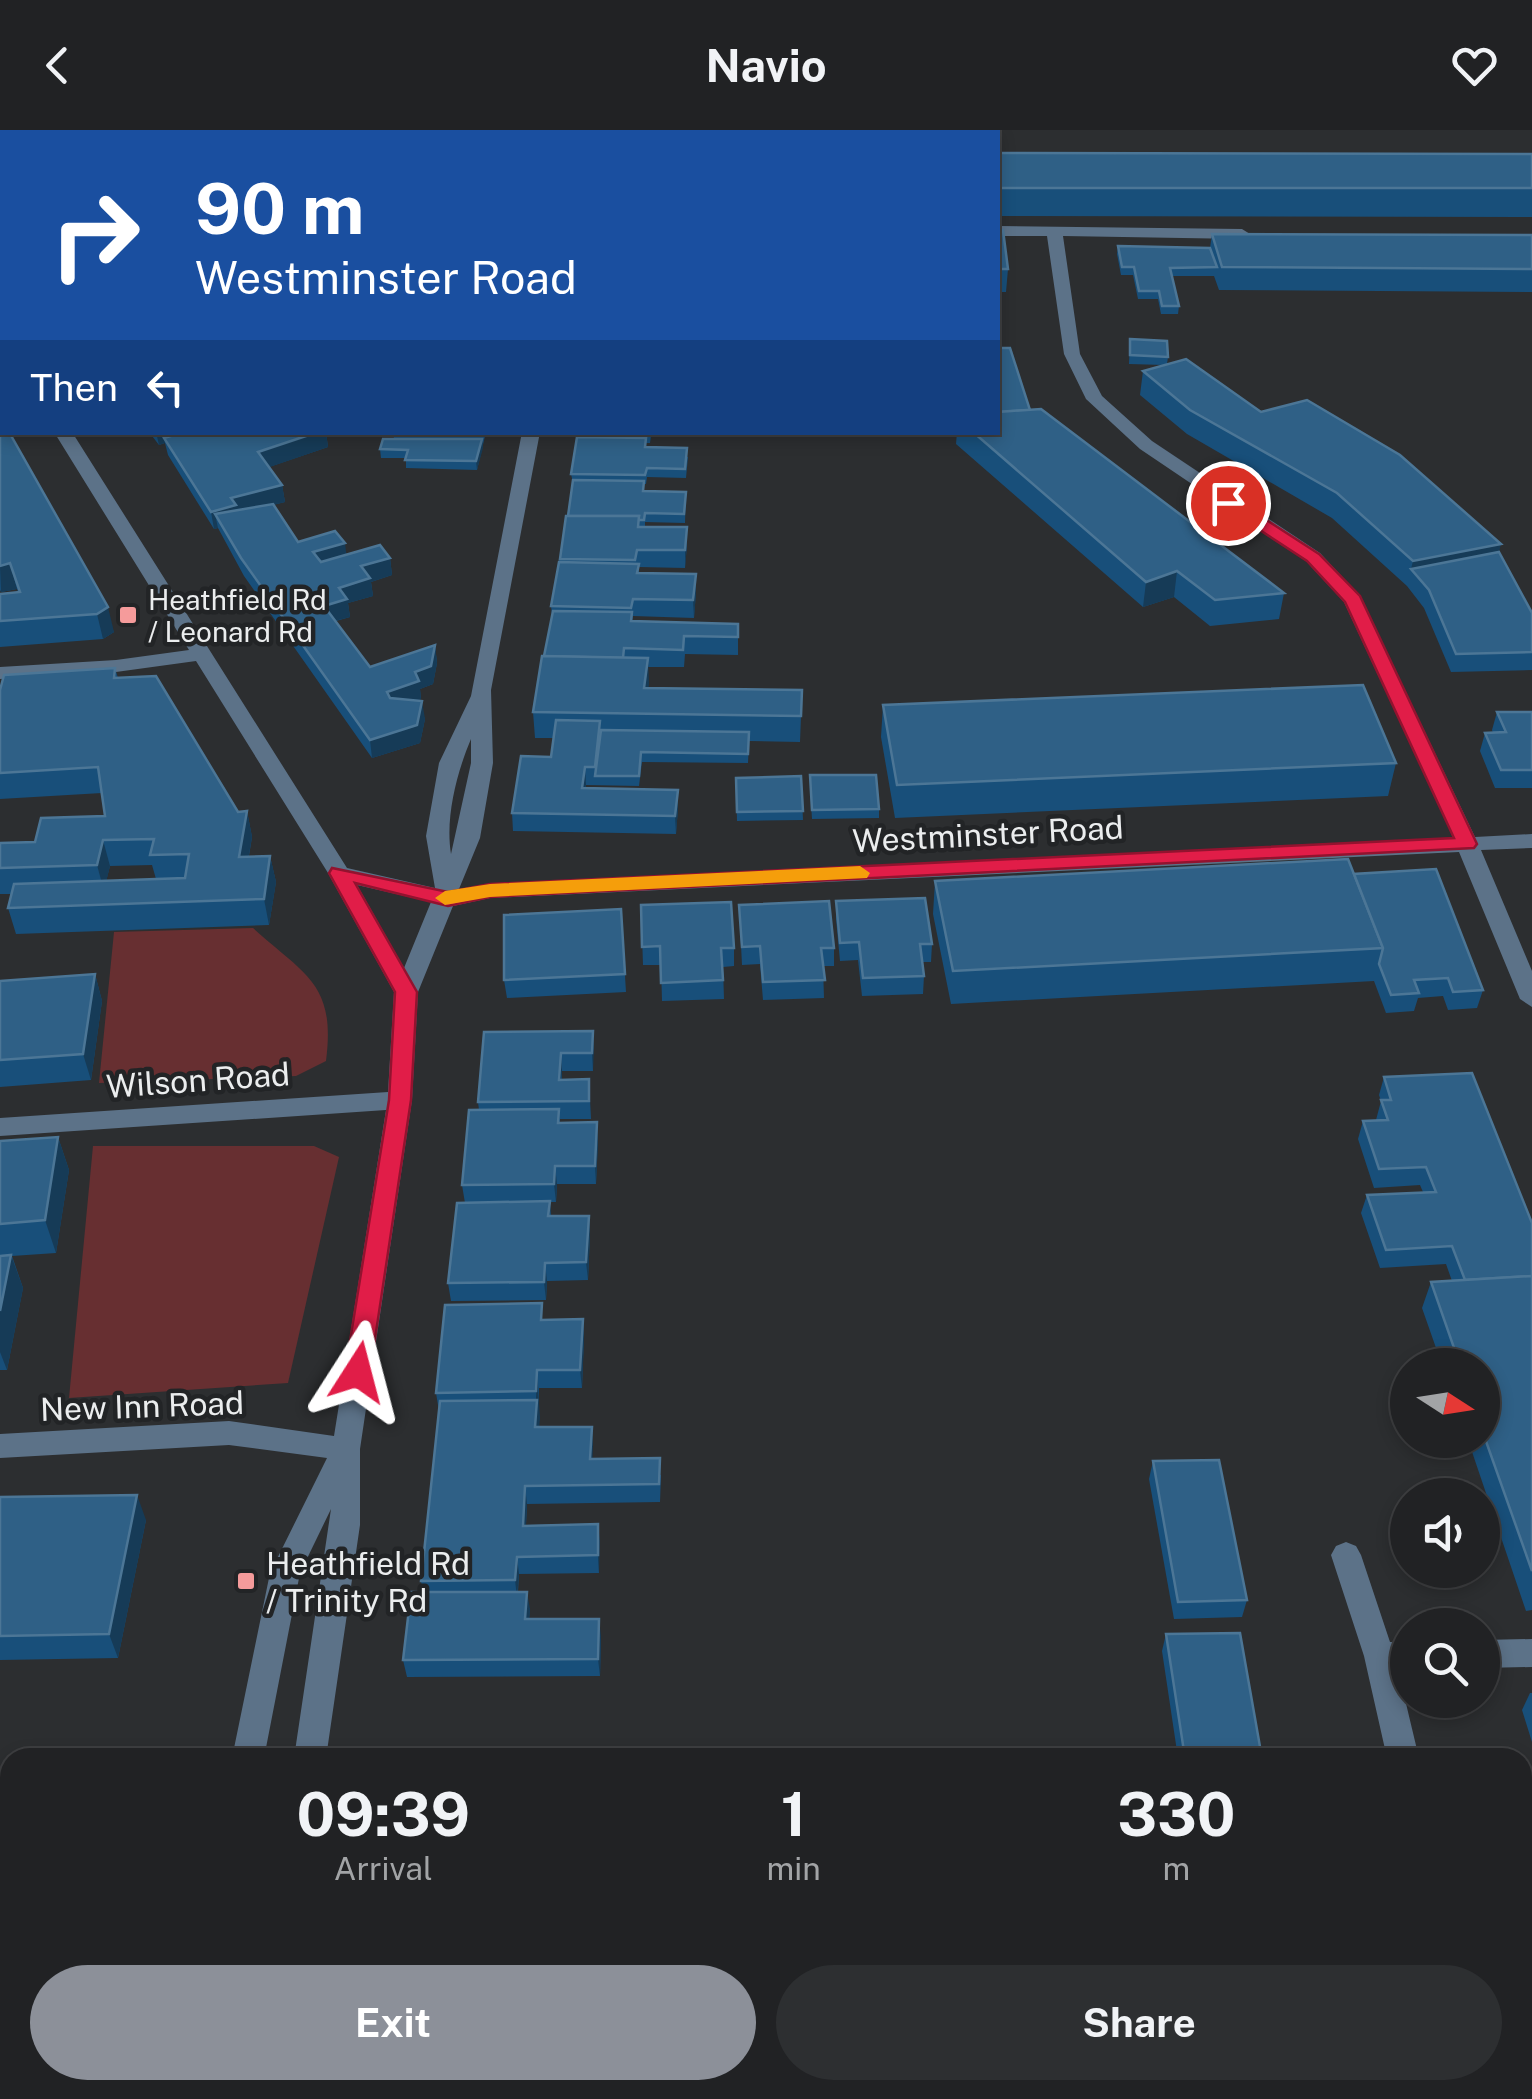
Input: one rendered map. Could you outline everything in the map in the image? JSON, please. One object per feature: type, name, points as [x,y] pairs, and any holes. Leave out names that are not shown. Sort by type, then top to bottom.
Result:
[{"type":"street","points":[[1000,231],[1253,234]]},
{"type":"street","points":[[1054,231],[1072,354],[1095,399],[1146,445],[1313,558],[1353,600],[1467,844],[1532,999]]},
{"type":"street","points":[[64,435],[339,873],[406,992]]},
{"type":"street","points":[[311,1748],[344,1525],[346,1449],[400,1100],[406,992],[448,899],[469,838],[482,763],[481,690],[530,435]]},
{"type":"street","points":[[0,673],[116,666],[203,654]]},
{"type":"street","points":[[448,899],[438,836],[450,764],[481,690]]},
{"type":"street","name":"Westminster Road","points":[[339,873],[448,899],[490,891],[1532,841]]},
{"type":"street","name":"Wilson Road","points":[[0,1127],[400,1100]]},
{"type":"street","name":"New Inn Road","points":[[0,1446],[229,1433],[346,1449]]},
{"type":"street","points":[[250,1748],[285,1573],[346,1449]]},
{"type":"street","points":[[1346,1556],[1390,1648]]},
{"type":"street","points":[[1500,1654],[1532,1653]]},
{"type":"street","points":[[1399,1718],[1402,1748]]},
{"type":"shaded area","points":[[253,928],[302,970],[321,997],[328,1035],[326,1061],[296,1076],[99,1083],[114,932]]},
{"type":"shaded area","points":[[93,1146],[314,1146],[339,1157],[288,1383],[69,1398]]},
{"type":"building","points":[[1000,153],[1532,154],[1532,188],[1000,188]]},
{"type":"building","points":[[1000,230],[1003,230],[1008,269],[1000,269]]},
{"type":"building","points":[[1212,234],[1532,235],[1532,269],[1222,267]]},
{"type":"building","points":[[1118,246],[1210,248],[1217,267],[1170,268],[1179,306],[1162,306],[1159,291],[1139,291],[1134,267],[1122,267]]},
{"type":"building","points":[[1130,339],[1167,341],[1168,357],[1130,355]]},
{"type":"building","points":[[1000,348],[1010,348],[1030,410],[1000,412]]},
{"type":"building","points":[[1186,359],[1261,412],[1307,400],[1400,455],[1501,544],[1413,561],[1337,493],[1190,410],[1143,371]]},
{"type":"building","points":[[1041,409],[1284,593],[1215,600],[1177,571],[1146,582],[976,435],[1000,435],[1000,412]]},
{"type":"building","points":[[0,435],[11,435],[108,607],[97,614],[0,621],[0,594],[20,592],[10,563],[0,566]]},
{"type":"building","points":[[309,435],[258,452],[282,485],[231,498],[236,505],[211,512],[164,438]]},
{"type":"building","points":[[577,437],[646,438],[645,447],[687,448],[685,469],[647,468],[645,475],[571,474]]},
{"type":"building","points":[[383,439],[482,439],[476,461],[405,460],[408,450],[380,449]]},
{"type":"building","points":[[573,480],[644,481],[643,491],[686,492],[684,514],[645,513],[644,520],[638,520],[639,516],[568,516]]},
{"type":"building","points":[[273,504],[298,542],[335,531],[345,543],[313,552],[321,562],[380,545],[390,558],[361,566],[370,578],[339,588],[347,599],[324,606],[370,667],[435,645],[431,666],[415,672],[419,681],[387,692],[390,698],[422,701],[417,725],[370,740],[241,558],[215,514]]},
{"type":"building","points":[[566,516],[639,516],[638,527],[687,527],[685,550],[637,550],[635,560],[560,559]]},
{"type":"building","points":[[1499,552],[1532,613],[1532,652],[1456,654],[1429,590],[1411,569]]},
{"type":"building","points":[[559,562],[639,564],[637,573],[696,574],[693,600],[633,599],[631,608],[551,606]]},
{"type":"building","points":[[553,611],[632,612],[631,621],[738,624],[738,637],[684,636],[683,650],[624,648],[623,658],[544,656]]},
{"type":"building","points":[[542,656],[648,658],[644,688],[802,690],[801,716],[533,712]]},
{"type":"building","points":[[115,668],[114,678],[156,676],[238,812],[247,811],[239,857],[270,856],[264,899],[8,908],[14,884],[185,878],[189,854],[150,855],[154,839],[103,840],[97,865],[0,868],[0,843],[35,842],[41,818],[105,816],[98,767],[0,773],[0,690],[4,675]]},
{"type":"building","points":[[1363,685],[1396,763],[897,785],[883,705]]},
{"type":"building","points":[[1497,712],[1532,712],[1532,770],[1501,770],[1485,733],[1506,732]]},
{"type":"building","points":[[556,720],[600,721],[595,767],[585,767],[582,788],[678,790],[675,816],[512,813],[521,756],[551,757]]},
{"type":"building","points":[[601,730],[749,732],[748,754],[641,752],[639,776],[595,776]]},
{"type":"building","points":[[810,775],[876,775],[879,809],[812,810]]},
{"type":"building","points":[[801,776],[803,811],[737,812],[736,778]]},
{"type":"building","points":[[1348,859],[1383,948],[953,971],[935,881]]},
{"type":"building","points":[[1436,869],[1483,990],[1453,992],[1448,978],[1414,980],[1419,993],[1391,995],[1379,964],[1383,948],[1354,874]]},
{"type":"building","points":[[925,898],[932,944],[920,944],[924,976],[863,978],[859,942],[840,943],[836,901]]},
{"type":"building","points":[[829,901],[834,948],[821,948],[825,980],[763,982],[760,946],[742,947],[739,905]]},
{"type":"building","points":[[731,902],[734,948],[721,948],[723,980],[661,983],[660,946],[642,947],[641,905]]},
{"type":"building","points":[[621,909],[625,974],[504,980],[504,915]]},
{"type":"building","points":[[95,974],[83,1054],[0,1060],[0,981]]},
{"type":"building","points":[[593,1031],[592,1053],[561,1053],[559,1080],[589,1079],[589,1101],[478,1102],[484,1032]]},
{"type":"building","points":[[1472,1073],[1532,1223],[1532,1276],[1465,1280],[1452,1246],[1386,1250],[1367,1195],[1436,1192],[1426,1167],[1379,1169],[1363,1121],[1388,1120],[1381,1100],[1391,1100],[1384,1077]]},
{"type":"building","points":[[559,1109],[558,1123],[597,1122],[595,1166],[555,1166],[554,1184],[462,1185],[469,1110]]},
{"type":"building","points":[[58,1137],[45,1220],[0,1224],[0,1141]]},
{"type":"building","points":[[550,1201],[548,1216],[589,1216],[586,1262],[545,1263],[544,1282],[448,1283],[457,1203]]},
{"type":"building","points":[[11,1255],[0,1311],[0,1256]]},
{"type":"building","points":[[1532,1276],[1532,1571],[1492,1458],[1500,1458],[1500,1348],[1454,1348],[1431,1282]]},
{"type":"building","points":[[542,1303],[541,1320],[583,1319],[580,1370],[537,1370],[536,1391],[436,1393],[445,1305]]},
{"type":"building","points":[[537,1400],[535,1427],[592,1427],[590,1459],[660,1458],[659,1484],[525,1486],[523,1526],[598,1524],[598,1555],[517,1557],[515,1580],[421,1581],[440,1401]]},
{"type":"building","points":[[1219,1460],[1247,1600],[1178,1602],[1153,1461]]},
{"type":"building","points":[[137,1495],[109,1634],[0,1636],[0,1497]]},
{"type":"building","points":[[411,1592],[527,1592],[525,1619],[599,1619],[598,1659],[403,1660]]},
{"type":"building","points":[[1240,1633],[1260,1748],[1183,1748],[1166,1634]]},
{"type":"slow traffic","points":[[445,898],[490,891],[860,873]]},
{"type":"place","name":"Heathfield Rd / Leonard Rd","points":[[128,615]]},
{"type":"place","name":"Heathfield Rd / Trinity Rd","points":[[246,1581]]},
{"type":"route","points":[[358,1372],[400,1100],[406,992],[339,873],[448,899],[490,891],[1467,844],[1353,600],[1313,558],[1228,503]]}]
